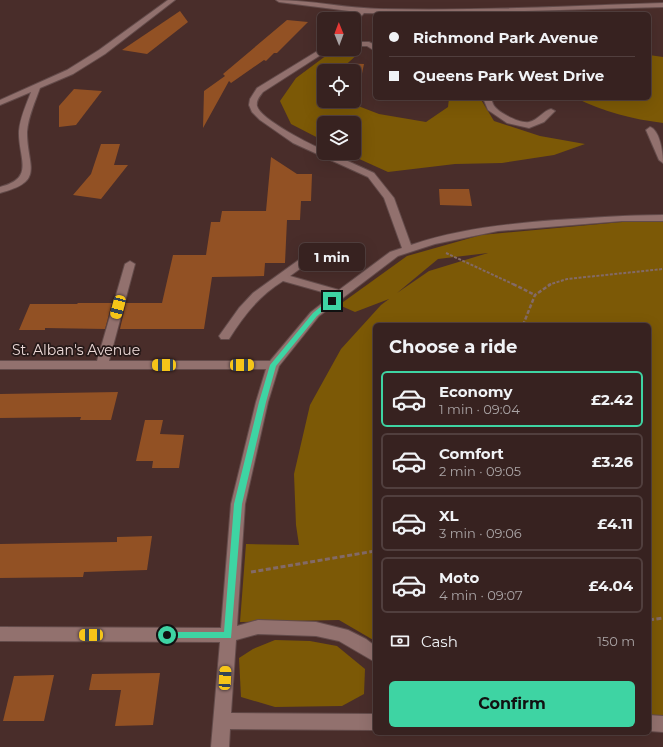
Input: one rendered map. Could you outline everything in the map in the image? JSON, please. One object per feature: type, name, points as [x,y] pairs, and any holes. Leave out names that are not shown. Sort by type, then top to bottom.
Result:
[{"type":"street","points":[[0,103],[70,72],[102,52],[172,0]]},
{"type":"street","points":[[279,0],[362,11],[474,12],[663,5]]},
{"type":"street","points":[[361,44],[368,44],[373,48]]},
{"type":"street","points":[[317,55],[260,90],[254,99],[253,105],[255,110],[274,126],[296,141],[371,175],[389,198],[408,250]]},
{"type":"street","points":[[0,190],[18,184],[26,176],[28,165],[23,132],[37,86]]},
{"type":"street","points":[[488,100],[491,108],[510,121],[523,124],[529,125],[541,120],[551,111]]},
{"type":"street","points":[[650,130],[663,160]]},
{"type":"street","points":[[220,747],[238,504],[262,402],[273,365],[315,314],[394,254],[426,244],[498,228],[622,218],[663,218]]},
{"type":"street","points":[[225,336],[235,319],[270,283],[282,277],[311,256]]},
{"type":"street","points":[[102,365],[130,264]]},
{"type":"street","points":[[282,277],[340,294]]},
{"type":"street","name":"St. Alban's Avenue","points":[[0,365],[273,365]]},
{"type":"street","points":[[0,634],[228,636],[258,627],[316,629],[342,635],[360,644],[373,654]]},
{"type":"street","points":[[223,721],[373,722]]},
{"type":"street","points":[[651,723],[663,724]]},
{"type":"path","points":[[426,244],[534,295]]},
{"type":"path","points":[[524,323],[534,295],[549,285],[567,279],[663,269]]},
{"type":"path","points":[[233,576],[373,551]]},
{"type":"path","points":[[651,620],[663,618]]},
{"type":"shaded area","points":[[651,55],[663,57],[663,123],[618,114],[581,100],[651,100]]},
{"type":"shaded area","points":[[326,56],[356,56],[347,64],[317,64],[317,108],[361,107],[379,114],[426,122],[448,107],[449,100],[481,100],[494,121],[540,136],[585,144],[554,155],[502,163],[455,164],[388,172],[361,160],[361,116],[317,116],[317,137],[291,124],[280,101],[296,78]]},
{"type":"shaded area","points":[[622,222],[663,222],[663,718],[651,717],[651,323],[373,323],[373,640],[339,620],[240,622],[246,544],[299,545],[296,525],[294,474],[310,405],[341,349],[381,305],[389,299],[355,312],[339,305],[407,256],[481,235]],"holes":[[[488,253],[429,271],[397,293],[438,259]]]},
{"type":"shaded area","points":[[275,640],[310,641],[337,646],[365,669],[364,694],[342,706],[275,707],[241,697],[239,658],[253,649]]},
{"type":"building","points":[[180,11],[188,22],[147,54],[122,50]]},
{"type":"building","points":[[287,20],[308,22],[277,53],[274,53],[266,61],[264,60],[231,83],[229,81],[203,128],[204,91],[225,76],[223,74]]},
{"type":"building","points":[[336,63],[364,64],[361,78],[361,64]]},
{"type":"building","points":[[74,89],[102,91],[76,125],[59,127],[59,106]]},
{"type":"building","points":[[101,144],[120,144],[114,165],[128,165],[101,199],[73,195],[91,174]]},
{"type":"building","points":[[271,157],[297,174],[312,174],[311,201],[301,201],[300,220],[287,220],[285,263],[265,263],[264,276],[212,277],[204,329],[120,329],[126,303],[162,303],[173,255],[206,255],[211,222],[220,222],[222,211],[266,211]]},
{"type":"building","points":[[439,189],[469,189],[472,206],[440,205]]},
{"type":"building","points":[[112,303],[105,329],[45,328],[45,330],[19,330],[30,304]]},
{"type":"building","points":[[118,392],[111,420],[80,420],[81,417],[0,418],[0,394]]},
{"type":"building","points":[[145,420],[163,420],[160,434],[184,435],[179,468],[152,468],[153,461],[136,461]]},
{"type":"building","points":[[152,536],[147,570],[84,572],[83,577],[0,578],[0,544],[117,542],[117,537]]},
{"type":"building","points":[[160,673],[153,725],[115,726],[121,690],[89,690],[92,674]]},
{"type":"building","points":[[54,675],[44,721],[3,721],[14,676]]},
{"type":"route","points":[[167,635],[228,636],[238,504],[262,402],[273,365],[315,314],[332,301]]}]
